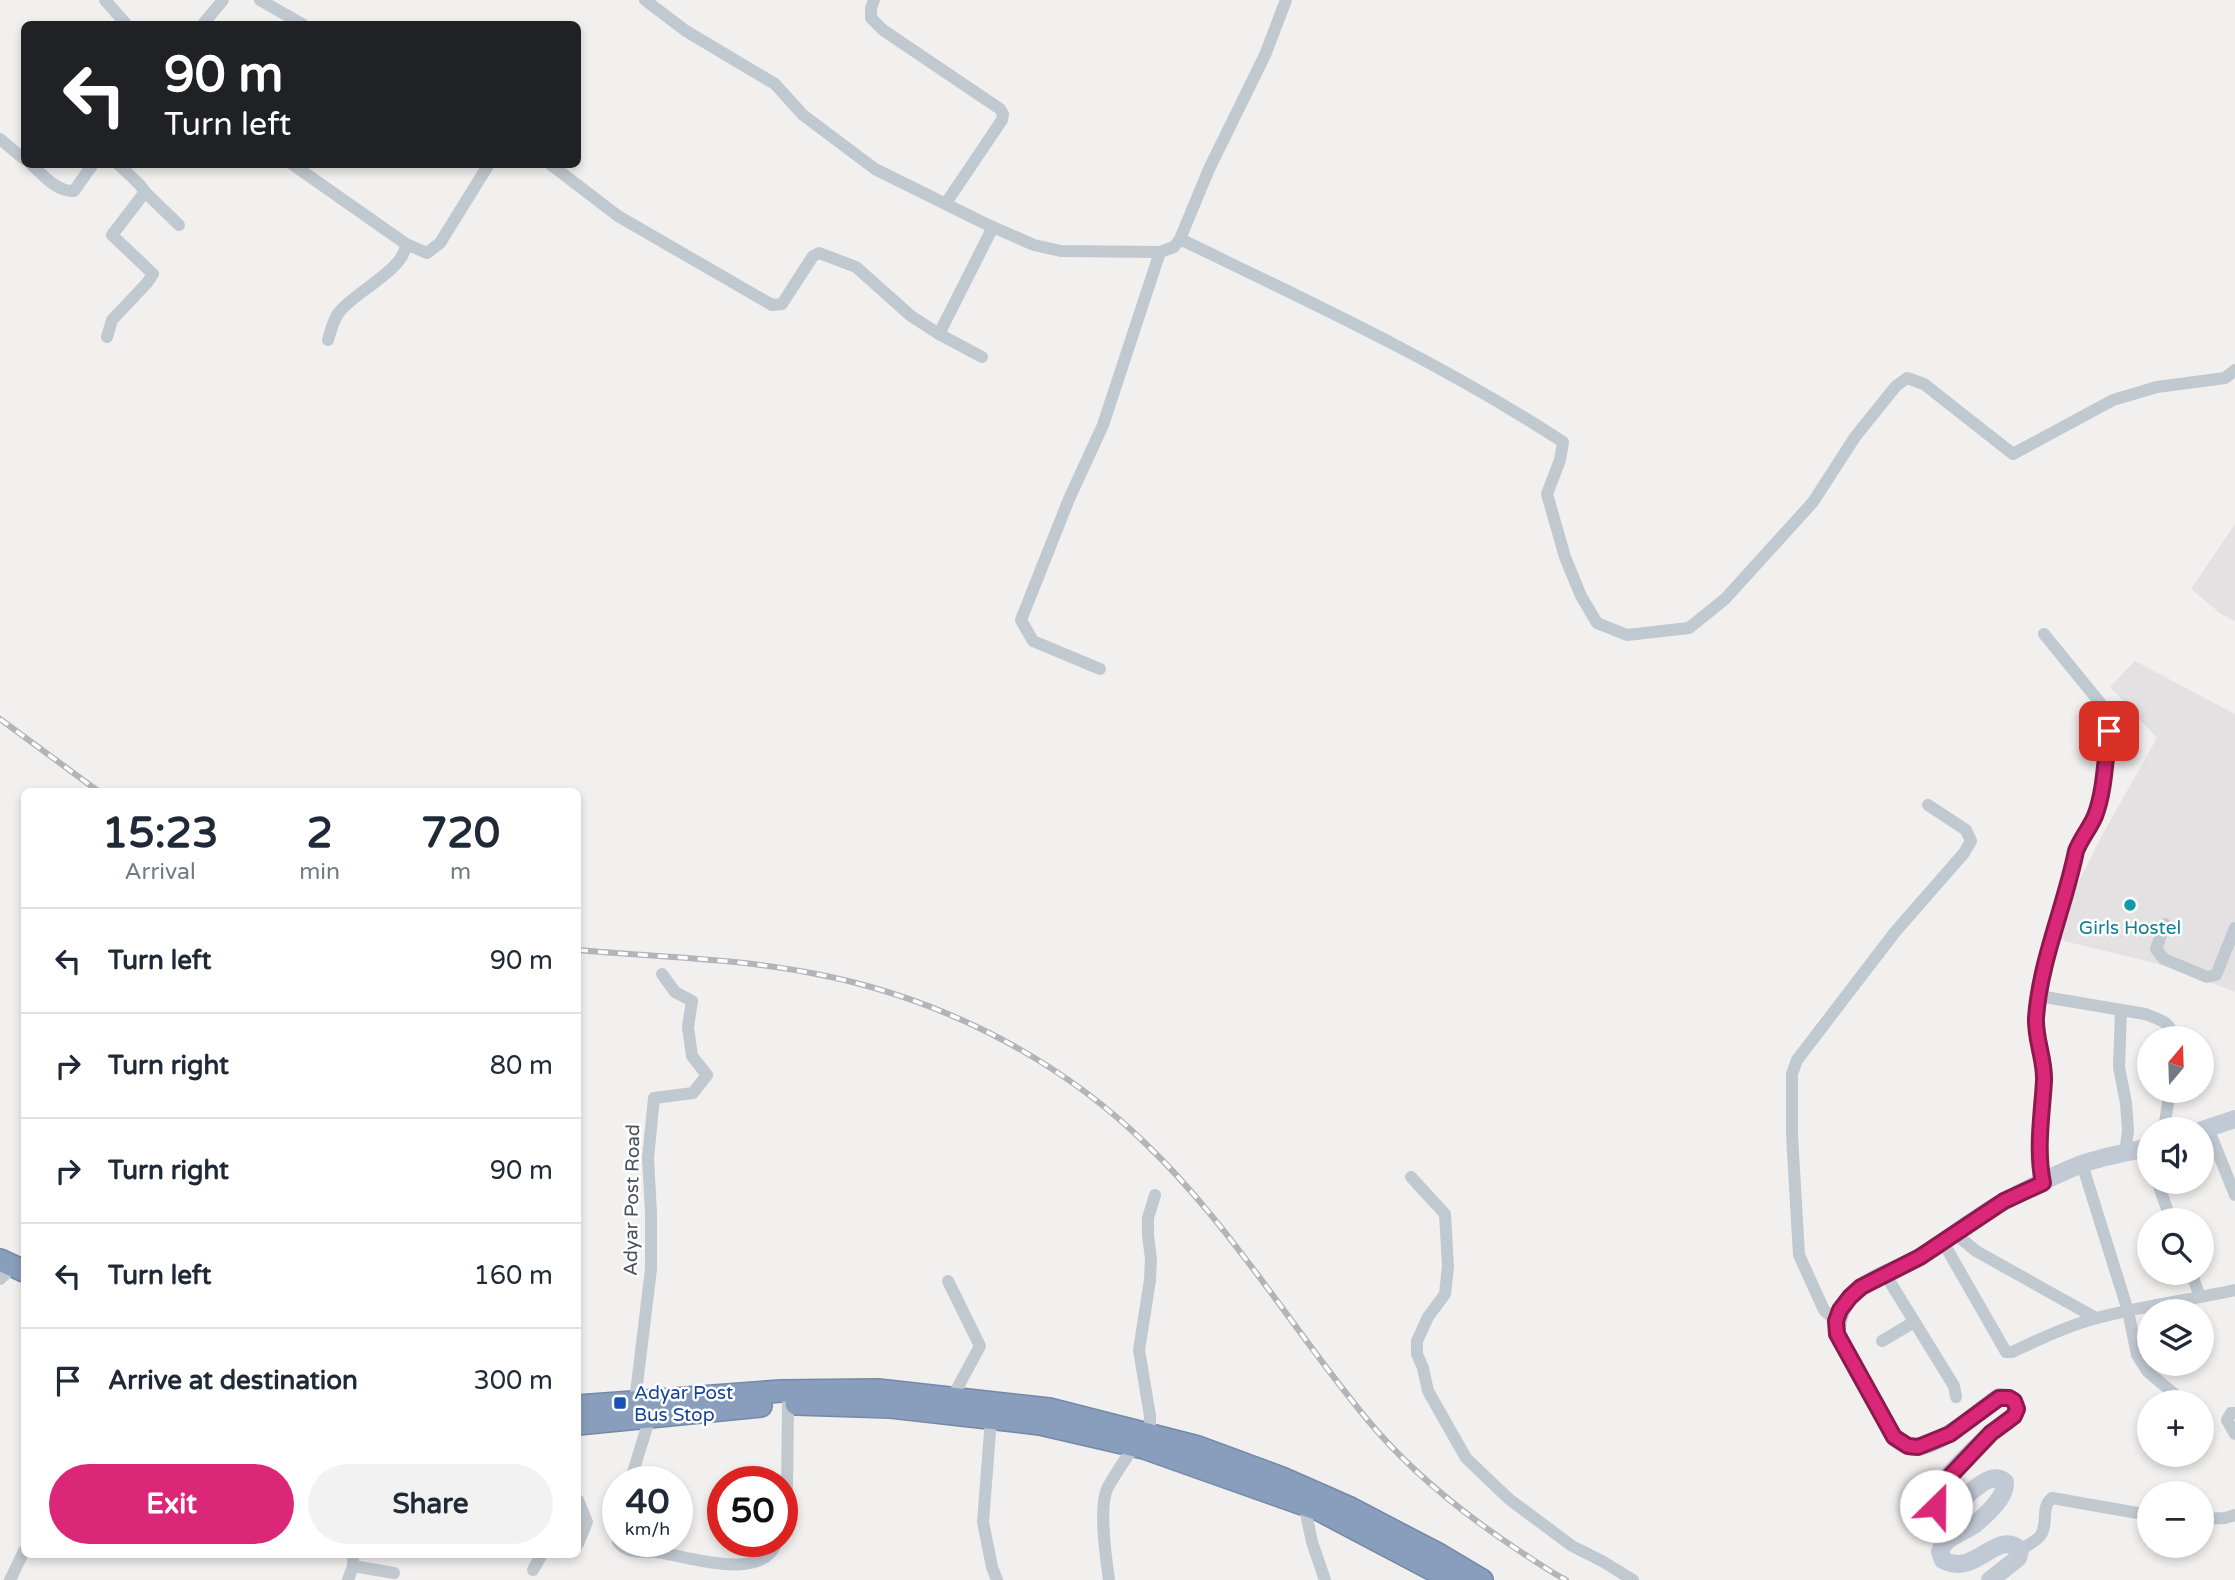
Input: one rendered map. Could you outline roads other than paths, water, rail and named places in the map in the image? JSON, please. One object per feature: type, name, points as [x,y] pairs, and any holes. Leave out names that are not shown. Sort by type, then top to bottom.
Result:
[{"type":"highway","points":[[0,1246],[13,1267]]},
{"type":"highway","points":[[581,1424],[878,1390],[1049,1409],[1143,1441],[1331,1515],[1452,1580]]},
{"type":"highway","points":[[581,1406],[635,1401],[773,1400],[891,1407],[1040,1424],[1198,1447],[1348,1507],[1482,1580]]},
{"type":"main road","points":[[2214,1126],[2235,1119]]},
{"type":"main road","points":[[1990,1580],[2018,1558],[2020,1550],[2006,1543],[1970,1562],[1958,1565],[1943,1560],[1940,1552],[1946,1542],[1975,1524],[2003,1496],[2006,1485],[2003,1479],[1992,1477],[1958,1504],[1946,1510],[1936,1506],[1933,1498],[1944,1482],[1982,1442],[2014,1416],[2017,1409],[2014,1401],[1999,1398],[1950,1434],[1918,1447],[1908,1446],[1894,1437],[1837,1334],[1836,1321],[1840,1310],[1861,1287],[1920,1257],[2004,1201],[2082,1164],[2137,1152]]},
{"type":"street","points":[[105,0],[122,21]]},
{"type":"street","points":[[206,21],[223,0]]},
{"type":"street","points":[[260,0],[297,21]]},
{"type":"street","points":[[645,0],[686,31],[775,84],[803,114],[875,169],[993,227],[1034,245],[1061,251],[1160,252],[1174,247],[1180,239],[1209,169],[1265,55],[1286,0]]},
{"type":"street","points":[[874,0],[871,18],[883,30],[1000,109],[1003,114],[1002,120],[946,203]]},
{"type":"street","points":[[0,139],[21,156]]},
{"type":"street","points":[[35,168],[65,191],[74,191],[90,168]]},
{"type":"street","points":[[122,168],[179,225]]},
{"type":"street","points":[[298,168],[395,238],[426,254],[440,243],[487,168]]},
{"type":"street","points":[[555,168],[618,216],[772,305],[782,304],[813,256],[819,253],[856,267],[911,316],[982,357]]},
{"type":"street","points":[[107,337],[112,320],[153,274],[112,235],[145,192]]},
{"type":"street","points":[[939,334],[993,227]]},
{"type":"street","points":[[1180,239],[1346,319],[1510,407],[1563,442],[1560,460],[1547,494],[1565,557],[1581,596],[1597,623],[1627,635],[1689,628],[1725,599],[1812,502],[1855,437],[1896,386],[1907,379],[1924,384],[2013,454],[2113,400],[2157,387],[2225,378],[2235,370]]},
{"type":"street","points":[[328,340],[338,312],[389,271],[406,253],[407,244]]},
{"type":"street","points":[[1100,669],[1033,641],[1021,620],[1069,499],[1104,425],[1160,252]]},
{"type":"street","points":[[2043,1183],[2039,1166],[2044,1077],[2036,1032],[2039,996],[2076,851],[2095,817],[2101,793],[2110,715],[2044,635]]},
{"type":"street","points":[[1836,1321],[1824,1310],[1799,1255],[1791,1135],[1792,1074],[1797,1060],[1838,1006],[1971,841],[1966,830],[1928,804]]},
{"type":"street","points":[[2165,924],[2156,949],[2164,959],[2207,976],[2216,975],[2235,928]]},
{"type":"street","name":"Adyar Post Road","points":[[635,1401],[650,1269],[652,1213],[648,1158],[654,1098],[692,1093],[707,1075],[692,1056],[688,1027],[692,1001],[675,992],[662,974]]},
{"type":"street","points":[[2039,996],[2146,1014],[2170,1026]]},
{"type":"street","points":[[2121,1010],[2119,1067],[2128,1130],[2125,1153]]},
{"type":"street","points":[[2214,1149],[2235,1195]]},
{"type":"street","points":[[2082,1164],[2128,1311],[2137,1355],[2148,1372],[2170,1390]]},
{"type":"street","points":[[1411,1177],[1445,1214],[1448,1266],[1445,1294],[1428,1317],[1417,1341],[1417,1354],[1428,1391],[1466,1458],[1509,1499],[1572,1546],[1633,1580]]},
{"type":"street","points":[[1109,1580],[1104,1532],[1106,1489],[1143,1441],[1150,1416],[1139,1350],[1150,1279],[1148,1218],[1155,1195]]},
{"type":"street","points":[[1949,1237],[2096,1318]]},
{"type":"street","points":[[1949,1237],[2006,1352],[2012,1352],[2057,1331],[2096,1318],[2235,1290]]},
{"type":"street","points":[[1885,1274],[1954,1386],[1956,1397]]},
{"type":"street","points":[[948,1281],[980,1346],[952,1398]]},
{"type":"street","points":[[2196,1285],[2200,1297]]},
{"type":"street","points":[[1882,1341],[1914,1322]]},
{"type":"street","points":[[773,1400],[784,1466]]},
{"type":"street","points":[[2235,1413],[2231,1413],[2227,1420],[2235,1434]]},
{"type":"street","points":[[635,1466],[650,1417]]},
{"type":"street","points":[[991,1419],[983,1522],[997,1580]]},
{"type":"street","points":[[2020,1550],[2041,1535],[2046,1505],[2052,1498],[2137,1513]]},
{"type":"street","points":[[1304,1504],[1312,1542],[1325,1580]]},
{"type":"street","points":[[581,1507],[587,1522],[581,1537]]},
{"type":"street","points":[[2214,1518],[2235,1515]]},
{"type":"street","points":[[10,1580],[21,1557]]},
{"type":"street","points":[[676,1557],[726,1574],[745,1575],[761,1569],[771,1557]]},
{"type":"street","points":[[533,1570],[540,1558]]},
{"type":"street","points":[[348,1580],[353,1560],[394,1573]]},
{"type":"railway","points":[[0,719],[94,788]]},
{"type":"railway","points":[[581,950],[753,964],[857,983],[947,1014],[1033,1057],[1111,1112],[1179,1178],[1240,1252],[1353,1402],[1401,1457],[1481,1524],[1566,1580]]},
{"type":"place","name":"Girls Hostel","points":[[2130,905]]},
{"type":"place","name":"Adyar Post Bus Stop","points":[[620,1403]]}]
